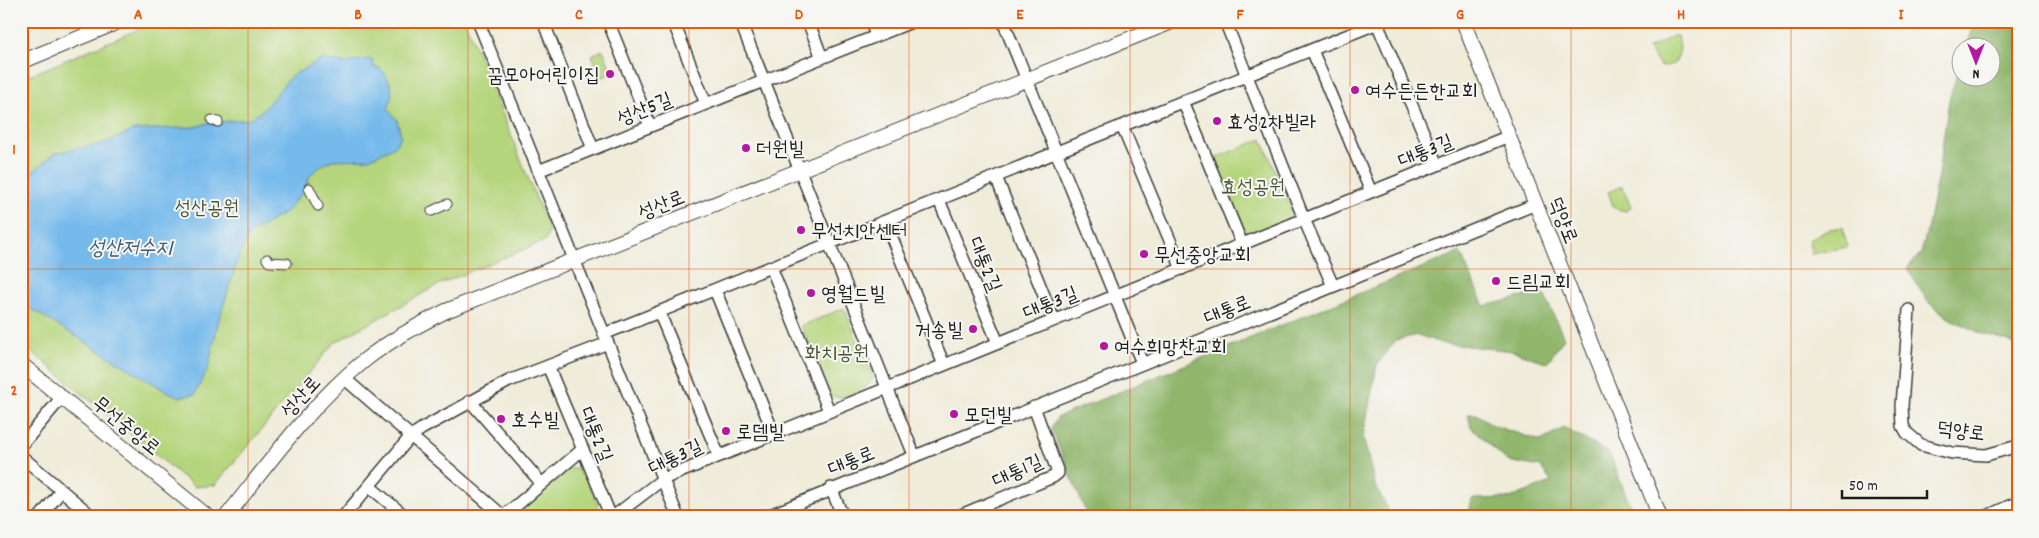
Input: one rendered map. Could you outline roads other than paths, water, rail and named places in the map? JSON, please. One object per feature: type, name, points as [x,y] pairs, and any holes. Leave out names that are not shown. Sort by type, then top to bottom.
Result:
[{"type":"street","points":[[21,62],[120,21]]},
{"type":"street","points":[[478,21],[678,517]]},
{"type":"street","points":[[543,21],[593,149]]},
{"type":"street","points":[[608,21],[650,126]]},
{"type":"street","points":[[673,21],[706,104]]},
{"type":"street","points":[[740,21],[914,455]]},
{"type":"street","points":[[808,21],[822,58]]},
{"type":"street","points":[[871,21],[876,36]]},
{"type":"street","name":"성산5길","points":[[538,170],[914,21]]},
{"type":"street","points":[[1003,21],[1142,363]]},
{"type":"street","name":"성산로","points":[[226,517],[308,417],[344,378],[366,359],[422,323],[446,311],[1174,21]]},
{"type":"street","points":[[1225,21],[1304,219],[1333,286]]},
{"type":"street","name":"덕양로","points":[[1463,21],[1660,517]]},
{"type":"street","points":[[344,517],[411,436],[470,401],[509,381],[548,366],[658,312],[1380,22],[1436,166]]},
{"type":"street","points":[[1312,50],[1371,192]]},
{"type":"street","points":[[1184,101],[1242,244]]},
{"type":"street","points":[[1122,126],[1182,268]]},
{"type":"street","name":"대통3길","points":[[612,517],[663,479],[1509,136]]},
{"type":"street","name":"대통2길","points":[[996,177],[1054,320]]},
{"type":"street","points":[[309,188],[318,206]]},
{"type":"street","name":"대통2길","points":[[939,200],[998,343]]},
{"type":"street","points":[[432,211],[447,204]]},
{"type":"street","name":"대통로","points":[[765,517],[831,488],[1536,204]]},
{"type":"street","points":[[885,221],[944,365]]},
{"type":"street","points":[[267,259],[269,262],[286,263]]},
{"type":"street","points":[[771,267],[829,412]]},
{"type":"street","points":[[715,290],[774,434]]},
{"type":"street","name":"덕양로","points":[[1909,310],[1902,406],[1903,426],[1907,433],[1921,445],[1952,453],[1986,455],[2018,446]]},
{"type":"street","points":[[658,312],[719,456]]},
{"type":"street","name":"무선중앙로","points":[[21,364],[208,517]]},
{"type":"street","name":"대통2길","points":[[548,366],[612,517]]},
{"type":"street","points":[[344,378],[504,516],[582,448]]},
{"type":"street","points":[[21,446],[62,397]]},
{"type":"street","points":[[470,401],[542,484]]},
{"type":"street","name":"대통1길","points":[[956,517],[1053,477],[1058,472],[1034,407]]},
{"type":"street","points":[[21,456],[93,517]]},
{"type":"street","points":[[369,486],[406,517]]},
{"type":"street","points":[[831,488],[843,517]]},
{"type":"street","points":[[40,517],[61,491]]},
{"type":"street","points":[[1985,517],[2018,502]]},
{"type":"water","name":"성산저수지","points":[[323,59],[344,63],[369,59],[373,61],[373,67],[380,68],[390,83],[392,92],[388,109],[397,120],[401,136],[395,146],[369,159],[332,160],[324,164],[310,175],[304,190],[286,212],[249,234],[236,265],[218,323],[208,369],[195,394],[180,397],[164,390],[21,303],[21,224],[24,218],[21,189],[29,175],[55,153],[105,143],[135,130],[195,127],[208,123],[250,119],[263,110],[291,76]]},
{"type":"place","name":"꿈모아어린이집","points":[[610,74]]},
{"type":"place","name":"여수든든한교회","points":[[1355,90]]},
{"type":"place","name":"효성2차빌라","points":[[1217,121]]},
{"type":"place","name":"더원빌","points":[[746,148]]},
{"type":"place","name":"무선치안센터","points":[[801,230]]},
{"type":"place","name":"무선중앙교회","points":[[1144,254]]},
{"type":"place","name":"드림교회","points":[[1496,281]]},
{"type":"place","name":"영월드빌","points":[[811,293]]},
{"type":"place","name":"거송빌","points":[[973,329]]},
{"type":"place","name":"여수희망찬교회","points":[[1104,346]]},
{"type":"place","name":"모던빌","points":[[954,414]]},
{"type":"place","name":"호수빌","points":[[501,419]]},
{"type":"place","name":"로뎀빌","points":[[726,431]]},
{"type":"park label","name":"효성공원","points":[[1253,186]]},
{"type":"park label","name":"성산공원","points":[[207,207]]},
{"type":"park label","name":"화치공원","points":[[837,352]]}]
